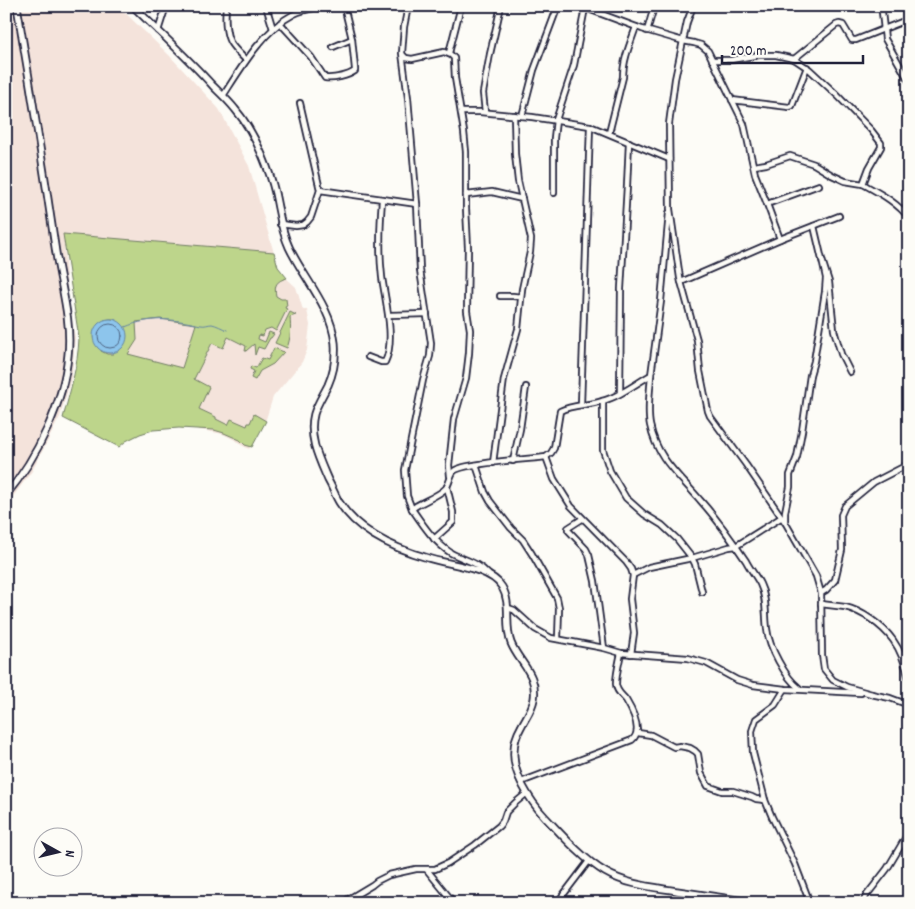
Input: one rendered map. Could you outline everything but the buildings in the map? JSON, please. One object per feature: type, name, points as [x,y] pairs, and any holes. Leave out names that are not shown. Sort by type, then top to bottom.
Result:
[{"type":"main road","points":[[6,495],[27,466],[38,447],[50,419],[64,381],[69,346],[68,325],[17,6]]},
{"type":"main road","points":[[133,6],[234,107],[249,129],[271,175],[280,224],[289,247],[330,321],[334,338],[336,353],[330,382],[314,414],[313,432],[315,446],[338,501],[347,513],[369,533],[427,558],[489,575],[502,587],[508,608],[509,638],[512,647],[532,676],[535,693],[532,708],[520,728],[514,747],[514,760],[521,782],[538,809],[589,861],[605,873],[647,886],[758,903]]},
{"type":"street","points":[[158,31],[166,6]]},
{"type":"street","points":[[226,6],[225,17],[230,42],[246,60]]},
{"type":"street","points":[[266,6],[273,29]]},
{"type":"street","points":[[295,6],[295,13]]},
{"type":"street","points":[[224,96],[246,60],[273,29],[295,13],[324,6]]},
{"type":"street","points":[[280,23],[311,57],[326,78],[351,73],[355,71],[352,39],[344,6]]},
{"type":"street","points":[[408,6],[402,53],[408,98],[417,204],[420,270],[431,343],[430,356],[423,380],[405,470],[406,496],[412,509],[434,538],[453,554],[477,564],[489,575]]},
{"type":"street","points":[[449,53],[461,6]]},
{"type":"street","points":[[484,112],[483,93],[501,6]]},
{"type":"street","points":[[522,116],[534,70],[558,6]]},
{"type":"street","points":[[693,6],[687,22],[675,79],[669,124],[670,209],[661,301],[650,375],[650,425],[656,446],[668,466],[700,499],[736,546],[760,583],[764,594],[767,631],[773,649],[793,684],[800,689]]},
{"type":"street","points":[[878,6],[882,12],[885,39],[909,81]]},
{"type":"street","points":[[554,194],[554,138],[556,120],[574,65],[583,7],[636,28],[701,45],[708,51],[744,124],[755,174],[780,239]]},
{"type":"street","points":[[647,31],[654,7]]},
{"type":"street","points":[[794,59],[836,25],[843,24],[852,40],[856,40],[909,19]]},
{"type":"street","points":[[609,133],[623,77],[627,50],[636,28]]},
{"type":"street","points":[[333,47],[352,39]]},
{"type":"street","points":[[402,53],[406,58],[412,59],[444,52],[451,54],[454,58],[455,78],[466,152],[469,353],[466,378],[454,419],[449,465],[450,478]]},
{"type":"street","points":[[712,60],[776,55],[794,59],[807,67],[871,130],[881,143],[881,147],[872,162],[863,184]]},
{"type":"street","points":[[732,100],[792,106],[807,67]]},
{"type":"street","points":[[280,224],[296,226],[307,222],[311,217],[320,190],[300,104]]},
{"type":"street","points":[[461,112],[484,112],[522,116],[590,126],[669,159]]},
{"type":"street","points":[[493,463],[504,379],[518,329],[521,297],[531,238],[517,172],[514,116]]},
{"type":"street","points":[[582,406],[590,126]]},
{"type":"street","points":[[620,393],[621,288],[629,142]]},
{"type":"street","points":[[754,166],[790,156],[814,164],[845,181],[863,184],[885,196],[909,218]]},
{"type":"street","points":[[767,204],[819,184]]},
{"type":"street","points":[[320,190],[417,204]]},
{"type":"street","points":[[466,195],[492,192],[522,199]]},
{"type":"street","points":[[368,357],[385,362],[389,343],[389,315],[381,260],[382,200]]},
{"type":"street","points":[[670,209],[681,282],[697,340],[700,371],[708,411],[783,519],[816,576],[821,604],[824,669],[833,680],[848,687],[909,705]]},
{"type":"street","points":[[681,282],[838,216]]},
{"type":"street","points":[[633,575],[649,567],[736,546],[783,519],[790,488],[790,475],[797,457],[802,431],[825,292],[826,278],[814,226]]},
{"type":"street","points":[[822,260],[829,282],[834,330],[841,354],[850,372]]},
{"type":"street","points":[[500,296],[521,297]]},
{"type":"street","points":[[389,315],[427,314]]},
{"type":"street","points":[[412,509],[442,492],[447,487],[456,469],[476,464],[546,457],[554,448],[560,411],[603,401],[650,375]]},
{"type":"street","points":[[513,461],[526,387]]},
{"type":"street","points":[[603,401],[602,450],[610,471],[626,498],[644,514],[662,525],[692,558],[702,592]]},
{"type":"street","points":[[546,457],[554,478],[572,506],[631,569],[633,575],[630,599],[634,633],[631,654]]},
{"type":"street","points":[[476,464],[490,501],[523,540],[557,598],[558,639]]},
{"type":"street","points":[[820,593],[826,590],[835,580],[842,550],[841,514],[846,506],[874,482],[909,464]]},
{"type":"street","points":[[434,538],[454,522],[454,512],[447,487]]},
{"type":"street","points":[[582,518],[568,528],[568,530],[589,554],[595,581],[604,648]]},
{"type":"street","points":[[821,604],[845,607],[869,618],[881,627],[897,646],[909,680]]},
{"type":"street","points":[[508,608],[514,610],[543,635],[552,638],[621,653],[688,658],[706,663],[738,680],[752,685],[785,689],[872,694]]},
{"type":"street","points":[[521,782],[632,740],[636,736],[637,731],[633,715],[617,689],[616,684],[621,653]]},
{"type":"street","points":[[785,689],[775,705],[756,719],[752,730],[753,753],[765,800],[795,864],[810,903]]},
{"type":"street","points":[[637,731],[638,733],[651,735],[674,747],[690,748],[698,754],[701,773],[708,786],[722,791],[733,791],[765,800]]},
{"type":"street","points":[[342,903],[389,875],[416,869],[428,870],[439,868],[448,863],[499,826],[506,812],[527,793]]},
{"type":"street","points":[[863,903],[866,896],[887,869],[909,832]]},
{"type":"street","points":[[557,903],[589,861]]},
{"type":"street","points":[[428,870],[454,903]]},
{"type":"shaded area","points":[[6,6],[118,6],[169,55],[219,109],[249,166],[278,267],[284,276],[296,287],[303,310],[307,310],[310,325],[307,350],[302,362],[273,397],[266,419],[249,449],[223,434],[185,427],[153,430],[126,441],[119,447],[63,418],[79,352],[79,338],[64,244],[67,293],[75,337],[72,375],[60,417],[32,471],[6,506]]},
{"type":"green space","points":[[63,234],[274,252],[278,267],[287,278],[278,282],[275,289],[276,296],[286,299],[287,306],[285,308],[287,309],[276,331],[271,328],[265,330],[263,336],[259,335],[258,339],[265,342],[269,332],[274,334],[264,349],[258,347],[255,355],[254,344],[245,351],[246,346],[228,337],[223,348],[212,343],[194,379],[209,387],[199,409],[216,417],[216,419],[228,425],[231,419],[247,426],[254,414],[266,421],[252,447],[214,430],[179,428],[153,430],[140,434],[119,447],[63,418],[75,368],[79,338]],"holes":[[[115,319],[113,354],[101,351],[104,320]],[[160,319],[196,324],[182,368],[128,354],[137,340],[136,322]]]},
{"type":"green space","points":[[290,312],[296,315],[290,317],[290,333],[287,348],[275,343]]},
{"type":"green space","points":[[274,348],[284,352],[273,364],[260,371],[255,380],[251,378],[254,371],[250,369],[251,366],[256,368],[262,358],[268,360]]},
{"type":"water","points":[[110,319],[117,320],[122,324],[126,329],[126,343],[122,348],[117,352],[110,353],[103,352],[98,348],[94,343],[93,336],[94,329],[98,324],[103,320]]},
{"type":"waterway","points":[[125,327],[144,321],[163,320],[202,325],[212,324],[227,330]]}]
